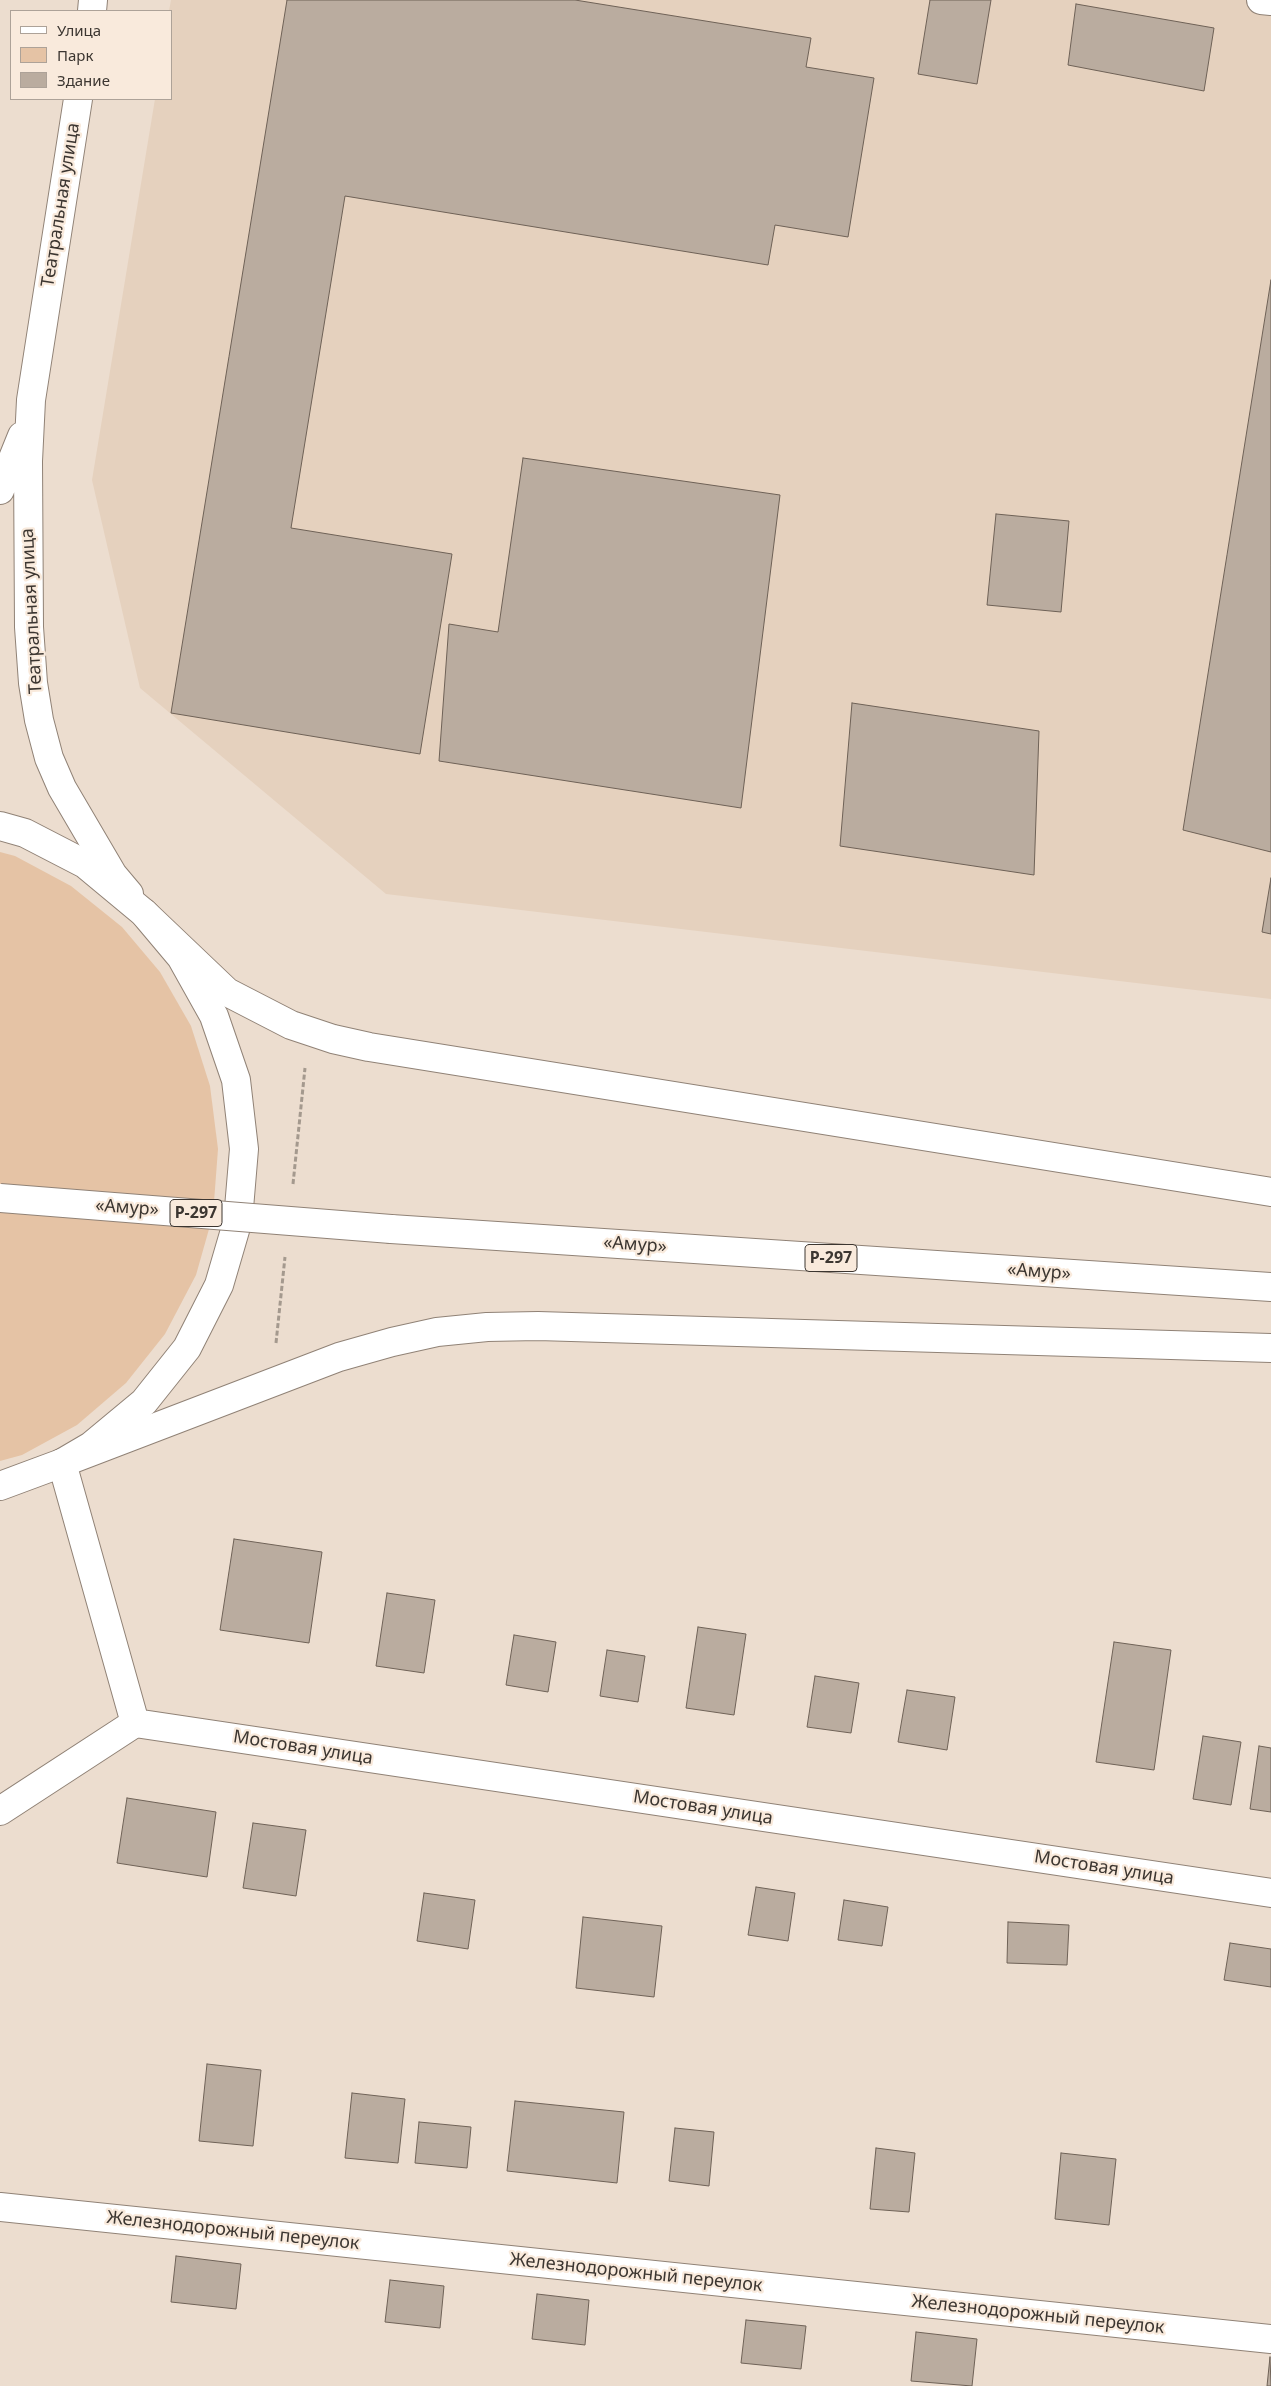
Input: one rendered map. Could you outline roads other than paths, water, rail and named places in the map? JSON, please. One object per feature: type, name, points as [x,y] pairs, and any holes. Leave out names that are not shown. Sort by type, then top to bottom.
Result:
[{"type":"main road","points":[[1262,0],[1271,1]]},
{"type":"main road","name":"Театральная улица","points":[[78,100],[31,400],[28,433],[27,576],[33,683],[39,720],[49,758],[62,788],[113,875],[144,913]]},
{"type":"main road","name":"Театральная улица","points":[[0,490],[14,460],[31,400]]},
{"type":"main road","points":[[0,826],[25,833],[85,864],[144,913],[227,992],[291,1025],[333,1039],[388,1050],[1271,1192]]},
{"type":"main road","points":[[0,1502],[10,1494],[91,1446],[144,1402],[187,1348],[220,1285],[238,1220],[244,1149],[236,1080],[214,1016],[182,957],[144,913]]},
{"type":"main road","name":"«Амур»","points":[[0,1198],[391,1229],[1271,1287]]},
{"type":"main road","points":[[0,1486],[338,1357],[436,1332],[487,1327],[538,1326],[1271,1348]]},
{"type":"main road","points":[[0,1811],[135,1723],[62,1463]]},
{"type":"main road","name":"Мостовая улица","points":[[135,1723],[1271,1893]]},
{"type":"main road","name":"Железнодорожный переулок","points":[[0,2207],[1271,2340]]}]
